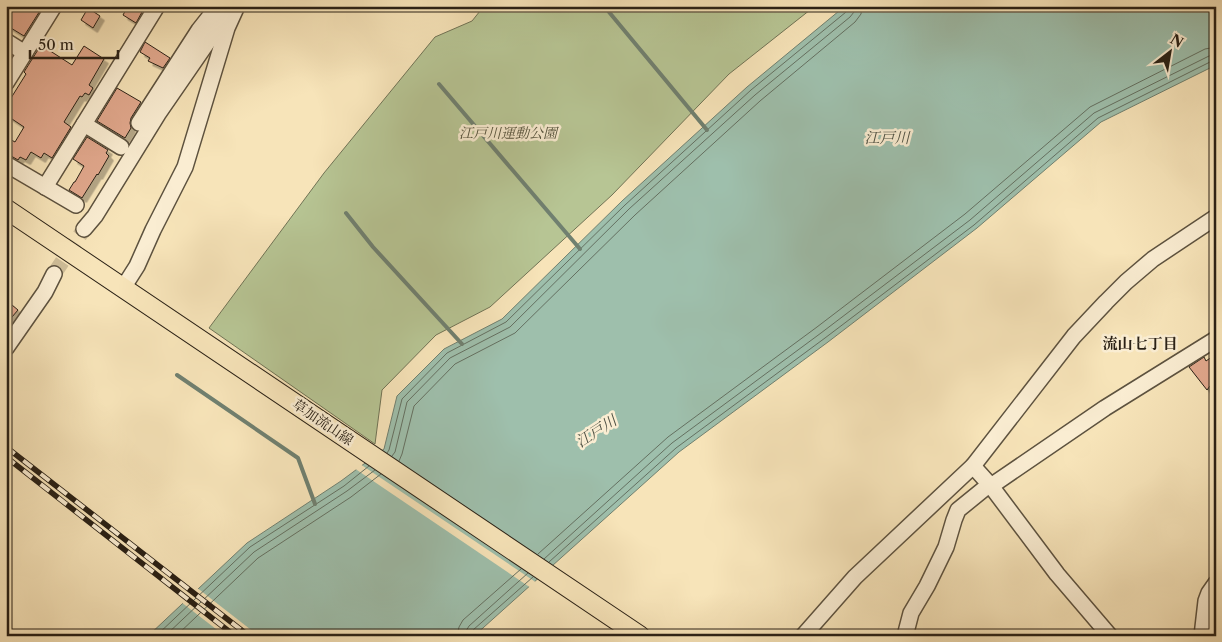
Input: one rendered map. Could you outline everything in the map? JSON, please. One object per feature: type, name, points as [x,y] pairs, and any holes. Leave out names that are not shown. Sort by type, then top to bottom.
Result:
[{"type":"main road","name":"草加流山線","points":[[6,209],[640,636]]},
{"type":"street","points":[[6,83],[54,6]]},
{"type":"street","points":[[45,187],[157,6]]},
{"type":"street","points":[[139,123],[199,30],[218,6]]},
{"type":"street","points":[[84,229],[95,216],[158,114],[232,6]]},
{"type":"street","points":[[128,291],[153,230],[185,167],[227,28],[237,6]]},
{"type":"street","points":[[6,41],[25,53]]},
{"type":"street","points":[[84,124],[121,147]]},
{"type":"street","points":[[6,164],[76,205]]},
{"type":"street","points":[[802,636],[867,566],[973,466],[1074,336],[1106,302],[1153,259],[1216,217]]},
{"type":"street","points":[[6,348],[45,292],[54,274]]},
{"type":"street","points":[[905,636],[910,613],[927,586],[946,547],[958,510],[990,485],[1105,408],[1216,339]]},
{"type":"street","points":[[973,466],[990,485],[1057,574],[1110,636]]},
{"type":"street","points":[[1202,636],[1206,602],[1209,593],[1216,583]]},
{"type":"green space","name":"江戸川運動公園","points":[[484,6],[815,6],[729,74],[612,195],[490,307],[436,335],[382,390],[375,444],[209,328],[324,173],[435,37],[472,21]]},
{"type":"water","name":"江戸川","points":[[845,6],[1216,6],[1216,65],[1101,122],[977,228],[828,342],[679,452],[474,636],[148,636],[247,543],[341,481],[384,449],[397,396],[444,349],[502,319],[622,201],[747,87]]},
{"type":"pier","points":[[360,464],[537,583],[531,588],[354,468]]},
{"type":"pier","points":[[196,587],[259,636],[225,636],[181,602]]},
{"type":"building","points":[[6,6],[43,6],[24,36],[6,25]]},
{"type":"building","points":[[128,6],[133,6],[142,12],[136,23],[123,15]]},
{"type":"building","points":[[88,8],[100,16],[93,28],[81,20]]},
{"type":"building","points":[[145,42],[170,58],[163,68],[148,61],[150,58],[140,52]]},
{"type":"building","points":[[41,45],[72,65],[84,46],[104,59],[89,85],[93,88],[89,95],[85,93],[82,97],[80,96],[64,122],[71,127],[52,158],[44,153],[41,158],[31,152],[26,160],[20,157],[18,160],[6,153],[6,137],[15,142],[24,127],[6,115],[6,106]]},
{"type":"building","points":[[117,88],[141,102],[131,118],[131,128],[125,138],[97,121]]},
{"type":"building","points":[[87,137],[108,150],[106,153],[109,156],[82,198],[69,190],[84,166],[73,159]]},
{"type":"building","points":[[6,300],[18,310],[6,324]]},
{"type":"building","points":[[1216,354],[1216,390],[1210,386],[1207,390],[1189,367],[1204,357],[1206,361]]},
{"type":"waterway","points":[[604,6],[707,130]]},
{"type":"waterway","points":[[439,84],[580,249]]},
{"type":"waterway","points":[[346,213],[373,247],[462,344]]},
{"type":"waterway","points":[[177,375],[298,458],[315,504]]},
{"type":"tunnel","points":[[54,274],[84,229]]},
{"type":"railway","points":[[6,447],[249,636]]},
{"type":"railway","points":[[6,457],[235,636]]},
{"type":"district","name":"流山七丁目","points":[[1140,343]]}]
